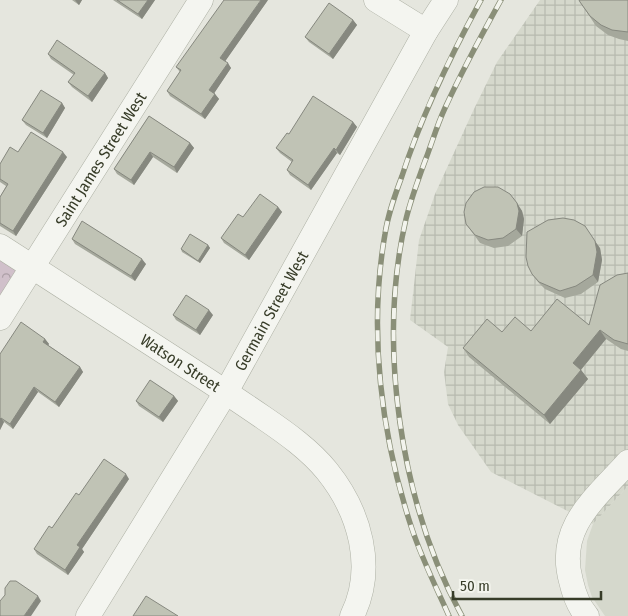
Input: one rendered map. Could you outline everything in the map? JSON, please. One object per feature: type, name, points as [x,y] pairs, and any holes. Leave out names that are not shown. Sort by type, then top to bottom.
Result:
[{"type":"street","name":"Saint James Street West","points":[[0,318],[201,0]]},
{"type":"street","points":[[376,0],[426,31]]},
{"type":"street","name":"Germain Street West","points":[[88,616],[226,392],[426,31],[446,0]]},
{"type":"street","name":"Watson Street","points":[[0,246],[226,392],[298,443],[327,471],[352,510],[360,537],[364,561],[364,581],[361,595],[352,616]]},
{"type":"street","points":[[587,616],[581,610],[570,577],[568,557],[570,538],[579,517],[628,462]]},
{"type":"shaded area","points":[[540,0],[628,0],[628,486],[593,524],[491,472],[458,425],[448,404],[444,372],[448,347],[410,320],[419,240],[435,194],[497,62]]},
{"type":"shaded area","points":[[628,486],[628,616],[605,616],[592,597],[588,585],[585,570],[587,541],[593,524]]},
{"type":"green space","points":[[0,246],[32,267],[0,318]]},
{"type":"building","points":[[117,0],[148,0],[138,14]]},
{"type":"building","points":[[224,0],[261,0],[220,58],[228,63],[209,90],[215,94],[201,114],[167,91],[181,70],[176,67]]},
{"type":"building","points":[[579,0],[628,0],[628,32],[612,30],[601,25],[590,16]]},
{"type":"building","points":[[329,3],[353,20],[329,54],[305,37]]},
{"type":"building","points":[[57,40],[105,73],[88,96],[68,82],[75,73],[48,54]]},
{"type":"building","points":[[41,90],[62,103],[43,133],[22,120]]},
{"type":"building","points":[[313,96],[353,122],[336,150],[334,148],[308,185],[287,170],[293,160],[276,148],[287,133],[289,134]]},
{"type":"building","points":[[149,116],[190,143],[174,167],[150,152],[131,180],[114,169]]},
{"type":"building","points":[[31,132],[63,152],[13,231],[0,223],[0,197],[8,184],[0,179],[0,164],[10,147],[18,152]]},
{"type":"building","points":[[484,187],[498,187],[510,194],[517,203],[519,211],[516,229],[503,238],[488,240],[475,235],[466,224],[464,212],[466,203],[474,192]]},
{"type":"building","points":[[260,194],[278,207],[245,255],[221,238],[238,214],[243,217]]},
{"type":"building","points":[[563,218],[574,220],[585,226],[595,241],[597,252],[593,275],[576,286],[560,291],[539,282],[532,274],[526,257],[527,232],[548,220]]},
{"type":"building","points":[[82,221],[142,259],[131,276],[72,239]]},
{"type":"building","points":[[190,234],[208,245],[198,261],[181,249]]},
{"type":"building","points":[[628,273],[628,344],[614,340],[600,330],[573,363],[581,370],[544,415],[463,348],[487,319],[502,332],[515,317],[531,331],[557,299],[589,325],[600,285],[617,275]]},
{"type":"building","points":[[186,295],[209,310],[196,330],[173,315]]},
{"type":"building","points":[[21,322],[45,339],[43,342],[80,367],[55,402],[34,387],[10,424],[0,419],[0,354]]},
{"type":"building","points":[[150,380],[174,396],[159,417],[136,401]]},
{"type":"building","points":[[104,459],[126,474],[77,545],[80,547],[65,570],[34,549],[49,526],[52,528],[76,493],[79,495]]},
{"type":"building","points":[[10,581],[16,581],[38,596],[24,616],[0,616],[0,601],[5,595],[5,588]]},
{"type":"building","points":[[146,596],[178,616],[133,616]]},
{"type":"railway","points":[[449,616],[429,573],[412,529],[392,457],[380,383],[378,308],[385,234],[394,197],[428,108],[458,43],[481,0]]},
{"type":"railway","points":[[462,616],[441,572],[423,524],[409,474],[400,422],[395,370],[394,318],[398,267],[406,219],[415,190],[445,108],[501,0]]}]
